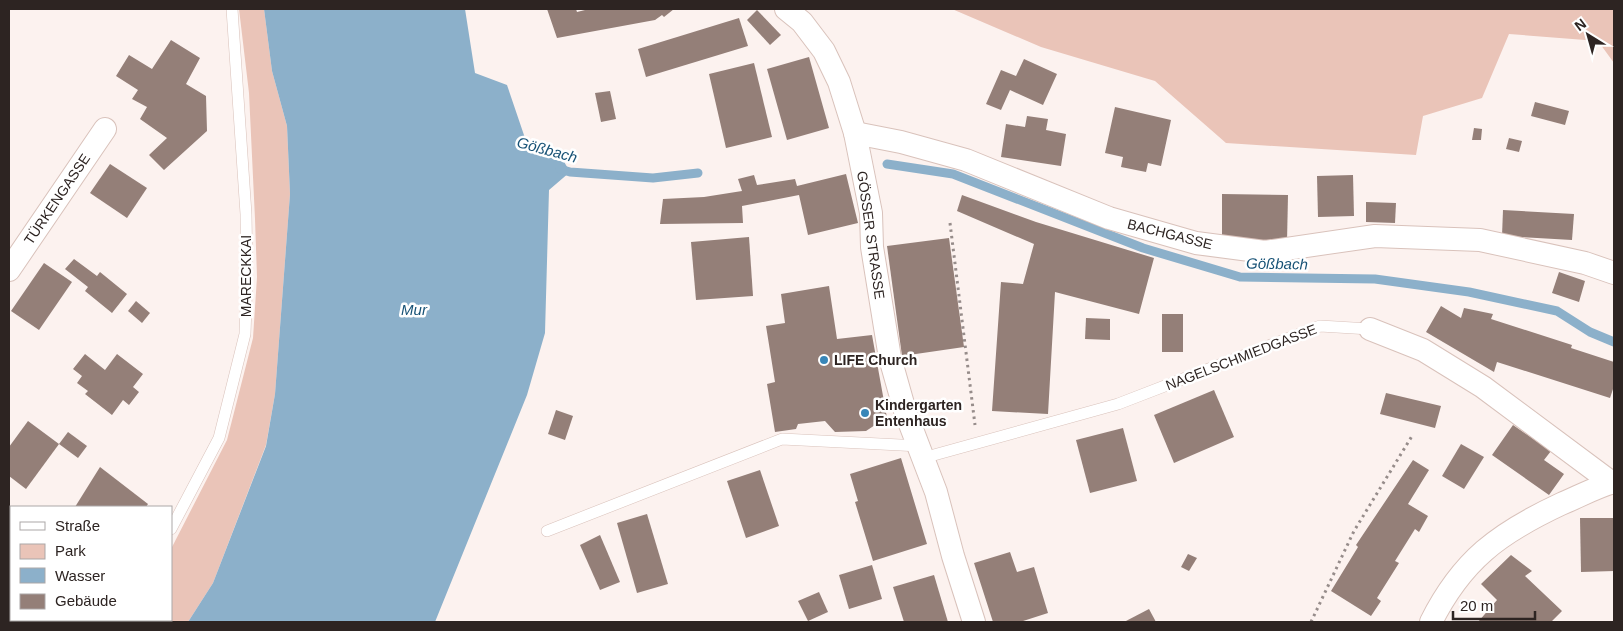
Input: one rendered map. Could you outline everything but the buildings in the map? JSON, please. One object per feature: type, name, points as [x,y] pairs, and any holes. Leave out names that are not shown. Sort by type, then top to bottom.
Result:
[{"type":"street","name":"GÖSSER STRASSE","points":[[786,9],[802,22],[824,51],[839,82],[857,140],[871,213],[872,247],[890,358],[905,411],[936,492],[953,556],[974,622]]},
{"type":"street","name":"TÜRKENGASSE","points":[[9,270],[105,129]]},
{"type":"street","name":"BACHGASSE","points":[[857,140],[901,142],[966,160],[1109,218],[1196,243],[1265,252],[1375,236],[1480,240],[1585,263],[1614,273]]},
{"type":"street","name":"NAGELSCHMIEDGASSE","points":[[1370,329],[1423,350],[1483,387],[1613,482]]},
{"type":"street","points":[[1431,622],[1439,606],[1468,564],[1504,534],[1543,513],[1613,482]]},
{"type":"lane","name":"MARECKKAI","points":[[172,527],[219,438],[245,334],[247,276],[246,214],[232,9]]},
{"type":"lane","name":"NAGELSCHMIEDGASSE","points":[[921,452],[975,443],[1051,424],[1118,404],[1320,326],[1370,329]]},
{"type":"lane","points":[[547,531],[782,439],[921,452]]},
{"type":"path","points":[[950,223],[966,346],[975,443]]},
{"type":"path","points":[[1311,622],[1354,531],[1412,436]]},
{"type":"green space","points":[[239,9],[264,9],[272,71],[287,126],[290,194],[275,394],[266,445],[213,583],[188,622],[129,622],[172,621],[172,547],[227,440],[253,338],[257,277],[249,93]]},
{"type":"green space","points":[[952,9],[1614,9],[1614,63],[1598,41],[1509,34],[1482,98],[1423,116],[1416,155],[1226,143],[1155,81],[1041,47]]},
{"type":"water","name":"Mur","points":[[264,9],[465,9],[475,73],[507,85],[526,141],[559,153],[570,172],[549,190],[545,333],[527,395],[435,622],[188,622],[213,583],[266,446],[275,394],[290,194],[287,126],[272,71]]},
{"type":"waterway","name":"Gößbach","points":[[887,164],[953,174],[1143,248],[1240,277],[1375,279],[1469,292],[1557,311],[1590,332],[1614,342]]},
{"type":"waterway","name":"Gößbach","points":[[560,169],[570,172],[653,178],[698,173]]},
{"type":"place","name":"LIFE Church","points":[[824,360]]},
{"type":"place","name":"Kindergarten Entenhaus","points":[[865,413]]}]
